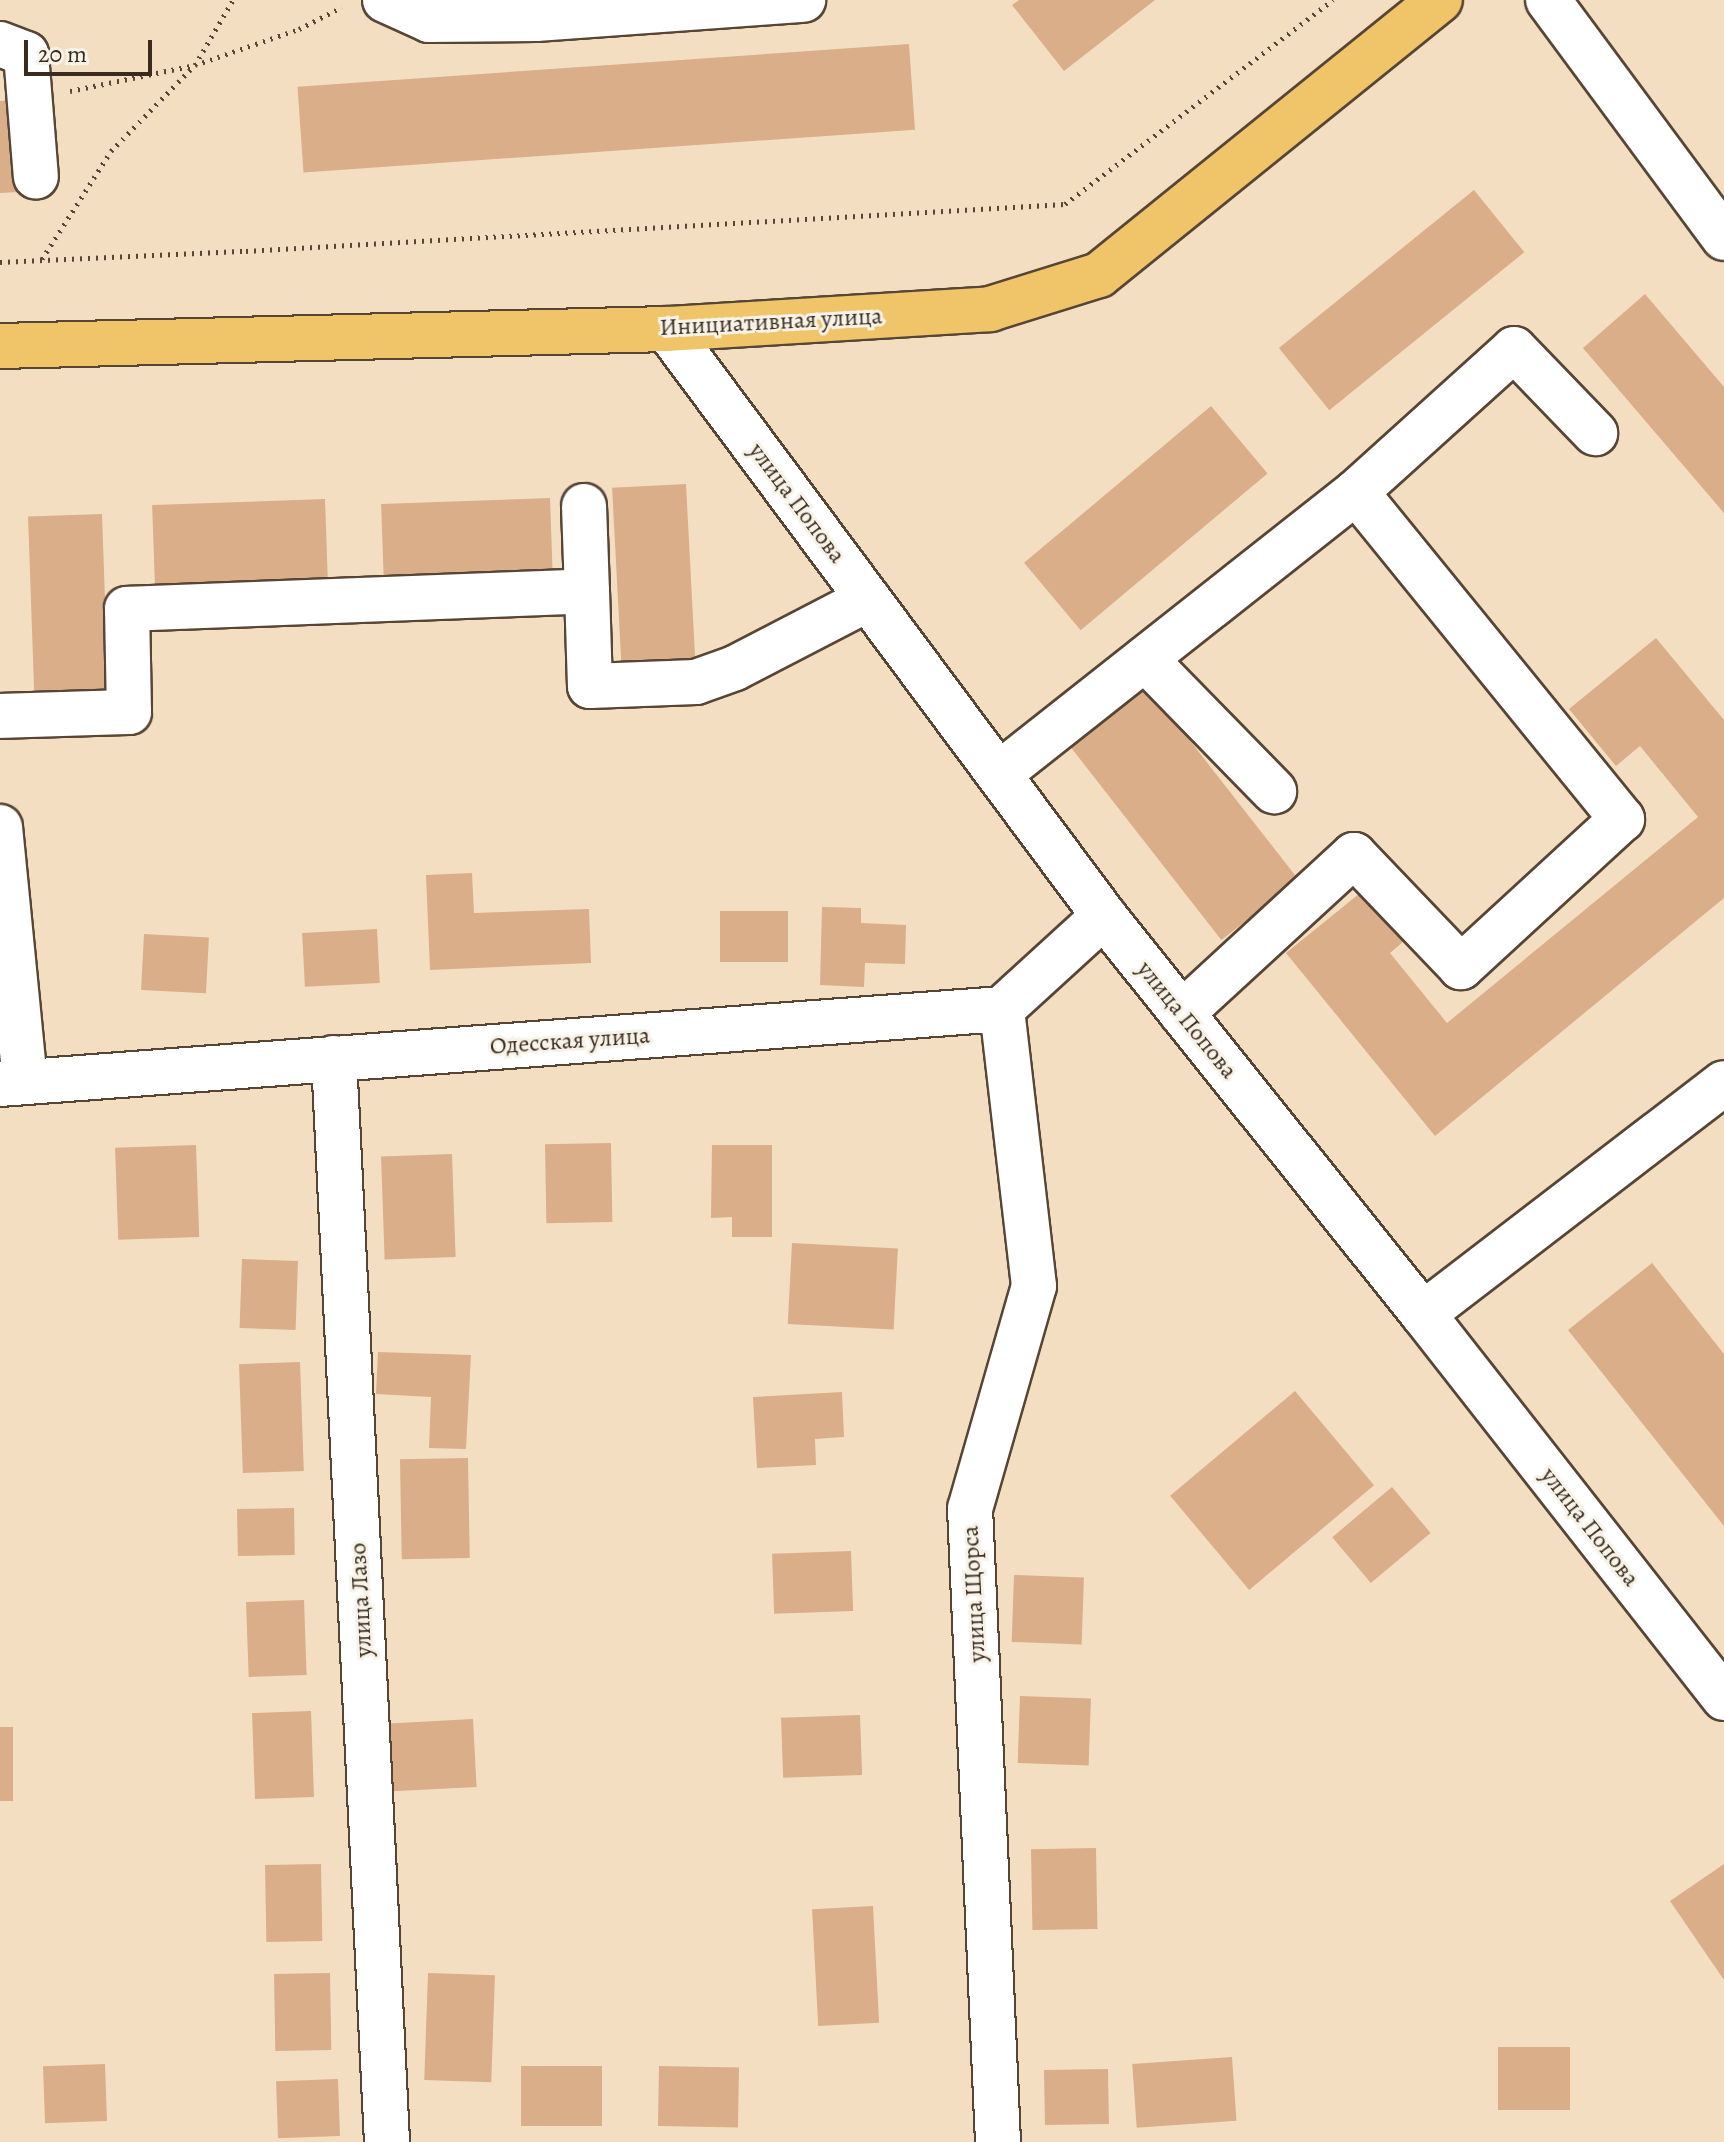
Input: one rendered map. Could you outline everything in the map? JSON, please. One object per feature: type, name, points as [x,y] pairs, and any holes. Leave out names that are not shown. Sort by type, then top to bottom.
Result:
[{"type":"main road","name":"Инициативная улица","points":[[0,346],[667,329],[990,309],[1099,275],[1440,0]]},
{"type":"street","points":[[385,0],[429,20],[542,10],[803,0]]},
{"type":"street","points":[[1548,0],[1724,238]]},
{"type":"street","points":[[0,44],[26,54],[36,177]]},
{"type":"street","name":"улица Попова","points":[[667,329],[1104,916],[1423,1314],[1724,1698]]},
{"type":"street","points":[[999,774],[1356,492],[1514,349],[1595,433]]},
{"type":"street","points":[[1182,1013],[1354,855],[1461,967],[1622,819],[1356,492]]},
{"type":"street","points":[[584,506],[590,686],[696,682],[735,668],[868,599]]},
{"type":"street","points":[[0,716],[129,712],[127,609],[587,591]]},
{"type":"street","points":[[1145,659],[1274,791]]},
{"type":"street","points":[[0,827],[12,1083]]},
{"type":"street","points":[[1002,1009],[1104,916]]},
{"type":"street","name":"Одесская улица","points":[[12,1083],[1002,1009]]},
{"type":"street","name":"улица Щорса","points":[[998,2142],[970,1509],[1034,1286],[1002,1009]]},
{"type":"street","name":"улица Лазо","points":[[334,1058],[387,2142]]},
{"type":"street","points":[[1423,1314],[1724,1083]]},
{"type":"path","points":[[41,260],[111,151],[195,65],[233,0]]},
{"type":"path","points":[[30,100],[195,65],[299,29],[355,0]]},
{"type":"path","points":[[0,262],[1065,204],[1333,0]]},
{"type":"building","points":[[1019,0],[1155,0],[1064,71],[1012,5]]},
{"type":"building","points":[[909,44],[915,130],[303,173],[297,87]]},
{"type":"building","points":[[14,100],[19,192],[0,193],[0,101]]},
{"type":"building","points":[[1474,190],[1524,252],[1329,410],[1279,348]]},
{"type":"building","points":[[1645,294],[1724,387],[1724,513],[1583,348]]},
{"type":"building","points":[[1211,406],[1268,473],[1081,630],[1024,563]]},
{"type":"building","points":[[686,484],[695,665],[622,669],[612,488]]},
{"type":"building","points":[[550,498],[553,578],[384,584],[381,504]]},
{"type":"building","points":[[325,499],[328,579],[155,585],[152,505]]},
{"type":"building","points":[[102,514],[108,693],[34,695],[28,517]]},
{"type":"building","points":[[1656,638],[1724,720],[1724,898],[1435,1136],[1286,953],[1370,885],[1411,935],[1390,953],[1447,1023],[1698,817],[1640,746],[1616,766],[1569,709]]},
{"type":"building","points":[[1141,678],[1299,880],[1221,940],[1064,738]]},
{"type":"building","points":[[472,873],[474,913],[589,909],[591,963],[430,970],[426,875]]},
{"type":"building","points":[[822,907],[861,908],[861,923],[906,925],[905,964],[865,963],[864,987],[820,985]]},
{"type":"building","points":[[720,911],[788,911],[788,962],[720,962]]},
{"type":"building","points":[[377,929],[380,983],[305,987],[302,933]]},
{"type":"building","points":[[144,934],[209,937],[206,993],[141,990]]},
{"type":"building","points":[[611,1143],[612,1222],[546,1223],[545,1144]]},
{"type":"building","points":[[196,1145],[199,1237],[118,1240],[115,1148]]},
{"type":"building","points":[[712,1145],[772,1145],[772,1237],[732,1237],[732,1217],[711,1218]]},
{"type":"building","points":[[452,1154],[456,1257],[385,1259],[381,1156]]},
{"type":"building","points":[[792,1243],[898,1249],[894,1329],[788,1324]]},
{"type":"building","points":[[242,1259],[298,1261],[296,1330],[240,1328]]},
{"type":"building","points":[[1652,1263],[1724,1354],[1724,1526],[1568,1330]]},
{"type":"building","points":[[378,1352],[471,1355],[466,1449],[429,1448],[431,1397],[376,1394]]},
{"type":"building","points":[[300,1362],[304,1471],[243,1473],[239,1364]]},
{"type":"building","points":[[1295,1391],[1374,1485],[1249,1590],[1170,1496]]},
{"type":"building","points":[[842,1392],[844,1437],[815,1439],[816,1465],[757,1468],[753,1397]]},
{"type":"building","points":[[468,1458],[470,1558],[402,1559],[400,1459]]},
{"type":"building","points":[[1392,1487],[1431,1533],[1371,1583],[1332,1537]]},
{"type":"building","points":[[294,1508],[295,1555],[238,1556],[237,1509]]},
{"type":"building","points":[[851,1551],[853,1611],[774,1614],[772,1554]]},
{"type":"building","points":[[1014,1575],[1084,1577],[1082,1644],[1012,1642]]},
{"type":"building","points":[[304,1600],[307,1675],[249,1677],[246,1602]]},
{"type":"building","points":[[1020,1696],[1091,1698],[1089,1765],[1018,1763]]},
{"type":"building","points":[[311,1711],[314,1797],[255,1799],[252,1713]]},
{"type":"building","points":[[860,1715],[862,1775],[783,1778],[781,1718]]},
{"type":"building","points":[[473,1719],[477,1787],[393,1791],[389,1723]]},
{"type":"building","points":[[0,1727],[13,1727],[13,1801],[0,1801]]},
{"type":"building","points":[[1096,1848],[1097,1929],[1032,1930],[1031,1849]]},
{"type":"building","points":[[321,1864],[322,1941],[266,1942],[265,1865]]},
{"type":"building","points":[[1724,1864],[1724,1980],[1670,1901]]},
{"type":"building","points":[[873,1906],[879,2023],[818,2026],[812,1909]]},
{"type":"building","points":[[330,1973],[331,2050],[275,2051],[274,1974]]},
{"type":"building","points":[[428,1973],[495,1975],[491,2082],[424,2080]]},
{"type":"building","points":[[1498,2047],[1570,2047],[1570,2110],[1498,2110]]},
{"type":"building","points":[[1232,2057],[1236,2121],[1137,2128],[1132,2064]]},
{"type":"building","points":[[105,2064],[107,2121],[45,2123],[43,2066]]},
{"type":"building","points":[[521,2066],[602,2066],[602,2126],[521,2126]]},
{"type":"building","points":[[659,2066],[739,2067],[738,2127],[658,2126]]},
{"type":"building","points":[[1108,2069],[1109,2124],[1045,2125],[1044,2070]]},
{"type":"building","points":[[338,2079],[340,2136],[278,2138],[276,2081]]}]
